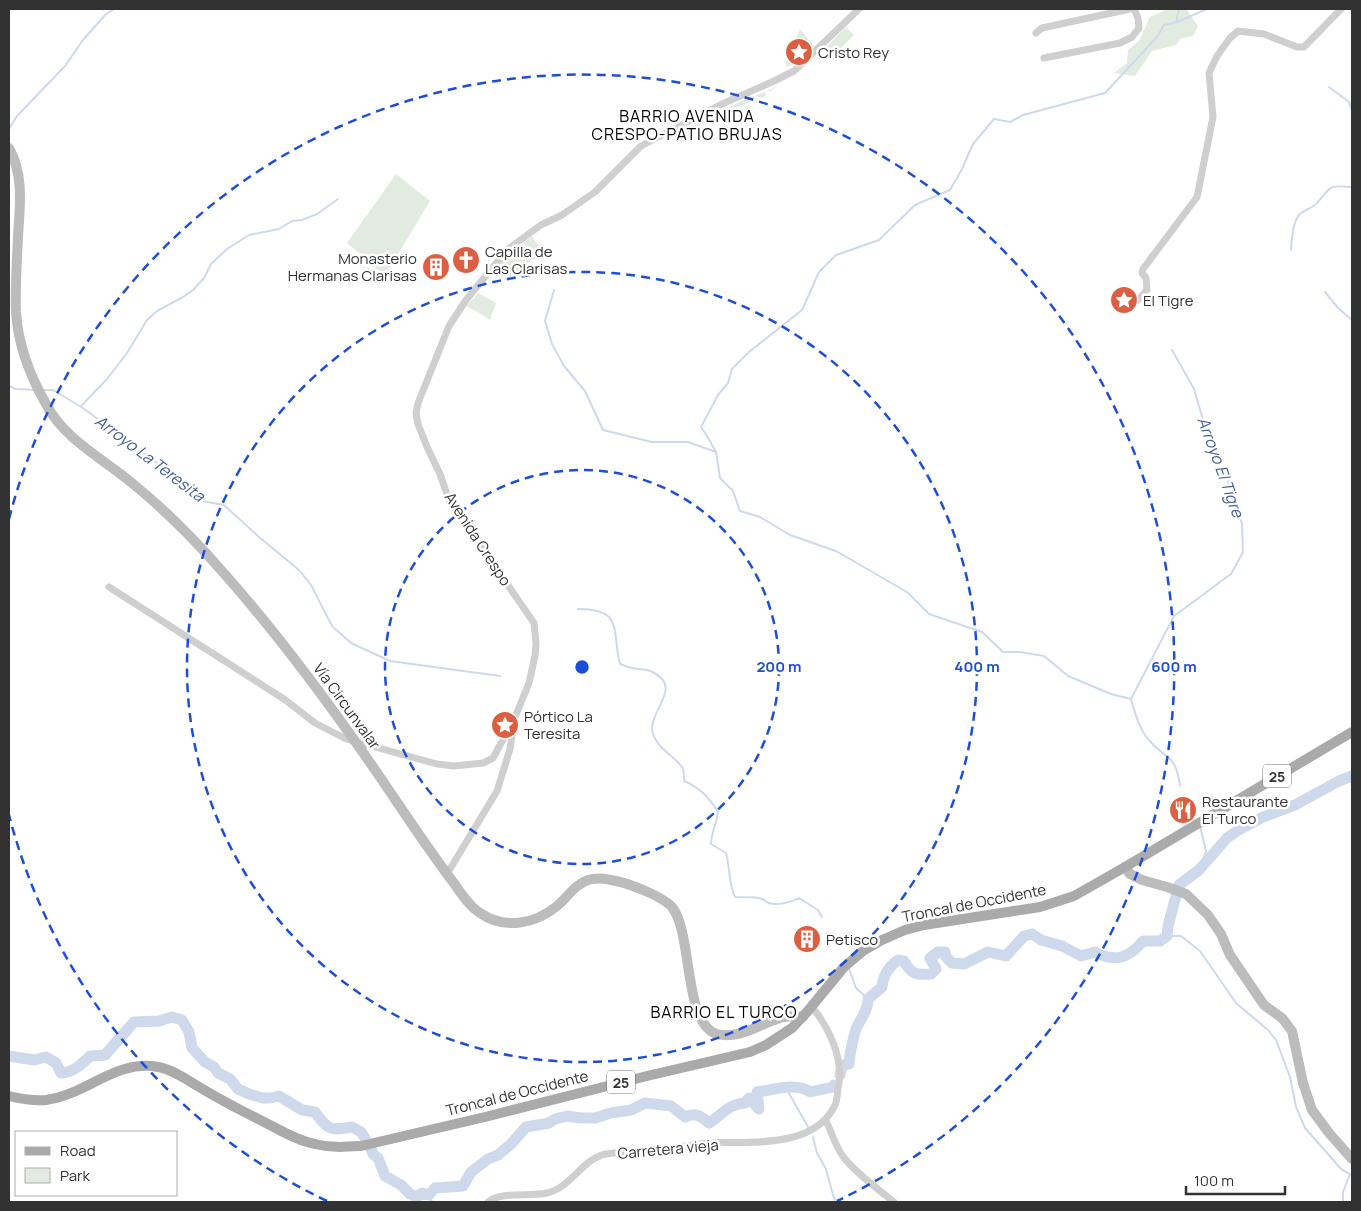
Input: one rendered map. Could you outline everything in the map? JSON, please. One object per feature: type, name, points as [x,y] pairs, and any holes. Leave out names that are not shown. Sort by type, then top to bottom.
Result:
[{"type":"main road","name":"Vía Circunvalar","points":[[9,148],[18,169],[20,187],[16,313],[22,350],[43,399],[62,428],[133,483],[174,520],[220,568],[254,608],[306,673],[438,864],[470,904],[480,913],[500,922],[512,924],[528,922],[561,903],[578,885],[593,878],[620,882],[661,900],[672,908],[680,926],[693,996],[706,1028],[715,1034],[733,1034],[792,1014],[803,1017]]},
{"type":"main road","name":"Troncal de Occidente","points":[[9,1096],[32,1100],[47,1100],[60,1097],[119,1070],[134,1066],[149,1066],[174,1073],[228,1104],[306,1142],[332,1147],[361,1146],[750,1052],[780,1037],[803,1017],[844,967],[863,951],[882,940],[905,930],[924,925],[1040,907],[1088,889],[1352,732]]},
{"type":"main road","points":[[1125,867],[1130,874],[1142,880],[1167,886],[1186,894],[1208,915],[1221,934],[1230,955],[1264,1005],[1282,1018],[1292,1031],[1303,1083],[1312,1110],[1352,1159]]},
{"type":"street","name":"Avenida Crespo","points":[[447,874],[497,791],[510,749],[515,717],[528,683],[535,656],[536,643],[534,623],[449,500],[418,424],[416,413],[418,403],[449,326],[466,300],[504,253],[541,225],[562,215],[595,192],[641,146],[722,104],[794,71],[859,9]]},
{"type":"street","points":[[1036,33],[1042,28],[1130,9]]},
{"type":"street","points":[[1044,58],[1120,42],[1132,37],[1139,28],[1138,18],[1134,9]]},
{"type":"street","points":[[1123,308],[1140,299],[1147,290],[1146,278],[1142,273],[1143,269],[1197,197],[1213,117],[1208,73],[1230,38],[1238,32],[1264,34],[1298,47],[1304,47],[1341,9]]},
{"type":"street","points":[[109,588],[284,699],[314,723],[355,742],[437,764],[454,766],[483,763],[493,758],[515,717]]},
{"type":"street","points":[[812,1006],[823,1020],[839,1064],[836,1104],[826,1120],[834,1141],[843,1157],[894,1202]]},
{"type":"street","name":"Carretera vieja","points":[[488,1202],[497,1197],[533,1195],[557,1190],[597,1156],[708,1143],[745,1144],[782,1140],[804,1133],[826,1120]]},
{"type":"green space","points":[[1168,9],[1187,10],[1198,26],[1193,36],[1180,39],[1176,45],[1152,51],[1135,76],[1114,73],[1127,63],[1128,50],[1139,41],[1150,17]]},
{"type":"green space","points":[[846,27],[854,35],[833,56],[825,48]]},
{"type":"green space","points":[[800,29],[814,46],[799,61],[786,67],[787,58]]},
{"type":"green space","points":[[780,83],[771,91],[765,92],[766,96],[761,98],[756,96],[748,103],[734,108],[717,119],[680,135],[682,131],[737,103],[770,90]]},
{"type":"green space","points":[[396,174],[430,201],[385,276],[347,243]]},
{"type":"green space","points":[[532,236],[542,252],[510,277],[496,269],[501,262]]},
{"type":"green space","points":[[478,293],[496,303],[490,320],[466,306]]},
{"type":"waterway","points":[[9,129],[17,116],[65,66],[83,40],[105,15],[114,9]]},
{"type":"waterway","points":[[1180,9],[1177,15],[1177,22],[1164,25],[1157,37],[1105,93],[1023,115],[1010,122],[994,119],[973,144],[950,190],[915,205],[879,240],[836,255],[819,272],[802,310],[749,352],[732,369],[728,383],[718,395],[701,427],[716,452],[720,478],[733,491],[740,511],[760,517],[790,535],[836,551],[907,592],[929,614],[982,632],[1003,652],[1020,652],[1044,656],[1068,676],[1111,694],[1131,699],[1142,730],[1154,746],[1173,762],[1180,786]]},
{"type":"waterway","points":[[1177,22],[1207,9]]},
{"type":"waterway","points":[[1329,87],[1349,102],[1352,111]]},
{"type":"waterway","points":[[1291,250],[1294,225],[1298,216],[1315,205],[1331,188],[1338,186],[1352,187]]},
{"type":"waterway","points":[[81,406],[107,379],[127,353],[147,320],[157,311],[194,289],[204,278],[211,264],[227,249],[249,235],[279,229],[292,221],[302,220],[317,214],[338,199]]},
{"type":"waterway","points":[[554,290],[545,321],[552,344],[564,366],[585,391],[603,430],[652,442],[688,442],[716,452]]},
{"type":"waterway","points":[[1325,292],[1338,308],[1352,320]]},
{"type":"waterway","name":"Arroyo El Tigre","points":[[1172,350],[1194,389],[1211,447],[1231,487]]},
{"type":"waterway","name":"Arroyo La Teresita","points":[[9,386],[16,389],[36,390]]},
{"type":"waterway","name":"Arroyo La Teresita","points":[[43,390],[53,390],[83,408],[174,474],[202,501],[224,505],[299,570],[311,585],[332,626],[351,643],[390,661],[500,676]]},
{"type":"waterway","name":"Arroyo El Tigre","points":[[1131,699],[1174,616],[1231,574],[1243,552],[1242,524],[1233,491]]},
{"type":"waterway","points":[[578,609],[593,610],[603,613],[610,618],[615,632],[620,664],[650,671],[660,677],[665,684],[663,700],[652,725],[653,734],[659,745],[680,765],[683,770],[684,781],[695,786],[704,794],[718,812],[711,844],[726,853],[735,897],[760,898],[769,903],[776,904],[799,898],[818,910],[822,917]]},
{"type":"waterway","points":[[1179,885],[1199,870],[1227,838],[1237,831],[1263,817],[1295,805],[1352,776]]},
{"type":"waterway","points":[[1199,870],[1206,851],[1200,826]]},
{"type":"waterway","points":[[840,1075],[842,1065],[849,1064],[855,1032],[866,1011],[868,999],[882,987],[887,972],[898,960],[904,961],[912,972],[931,974],[936,969],[930,958],[938,952],[945,952],[946,957],[952,963],[964,964],[988,952],[1006,956],[1024,936],[1032,934],[1041,940],[1062,946],[1081,956],[1095,952],[1109,957],[1121,957],[1127,955],[1143,941],[1160,941],[1167,936],[1176,896]]},
{"type":"waterway","points":[[1167,936],[1181,936],[1200,951],[1236,1003],[1268,1030],[1276,1040],[1290,1077],[1296,1107],[1305,1128],[1342,1170],[1350,1174],[1343,1192],[1343,1202]]},
{"type":"waterway","points":[[849,969],[856,988],[868,999]]},
{"type":"waterway","points":[[9,1056],[34,1060],[46,1057],[56,1063],[61,1073],[66,1072],[77,1068],[90,1056],[105,1055],[134,1022],[159,1021],[172,1017],[182,1020],[189,1032],[192,1048],[205,1062],[214,1067],[218,1073],[230,1079],[238,1089],[263,1098],[279,1096],[302,1110],[315,1112],[330,1128],[352,1127],[361,1132],[365,1138]]},
{"type":"waterway","points":[[370,1147],[373,1154],[378,1158],[385,1176],[417,1197],[422,1193],[429,1195],[435,1188],[463,1186],[471,1172],[488,1159],[498,1155],[526,1127],[549,1123],[555,1119],[567,1116],[595,1118],[631,1110],[645,1103],[671,1106],[685,1117],[698,1115],[709,1123],[734,1105],[745,1103],[749,1098],[759,1109],[757,1092],[792,1087],[805,1089],[810,1092],[833,1087],[834,1085]]},
{"type":"waterway","points":[[786,1088],[808,1127]]},
{"type":"waterway","points":[[813,1137],[817,1153],[826,1169],[836,1202]]},
{"type":"waterway","points":[[429,1195],[432,1202]]},
{"type":"place","name":"Cristo Rey","points":[[799,52]]},
{"type":"place","name":"Capilla de Las Clarisas","points":[[466,260]]},
{"type":"place","name":"Monasterio Hermanas Clarisas","points":[[436,267]]},
{"type":"place","name":"El Tigre","points":[[1124,300]]},
{"type":"place","name":"Pórtico La Teresita","points":[[505,725]]},
{"type":"place","name":"Restaurante El Turco","points":[[1183,810]]},
{"type":"place","name":"Petisco","points":[[807,939]]},
{"type":"district","name":"BARRIO AVENIDA CRESPO-PATIO BRUJAS","points":[[687,125]]},
{"type":"district","name":"BARRIO EL TURCO","points":[[724,1012]]}]
